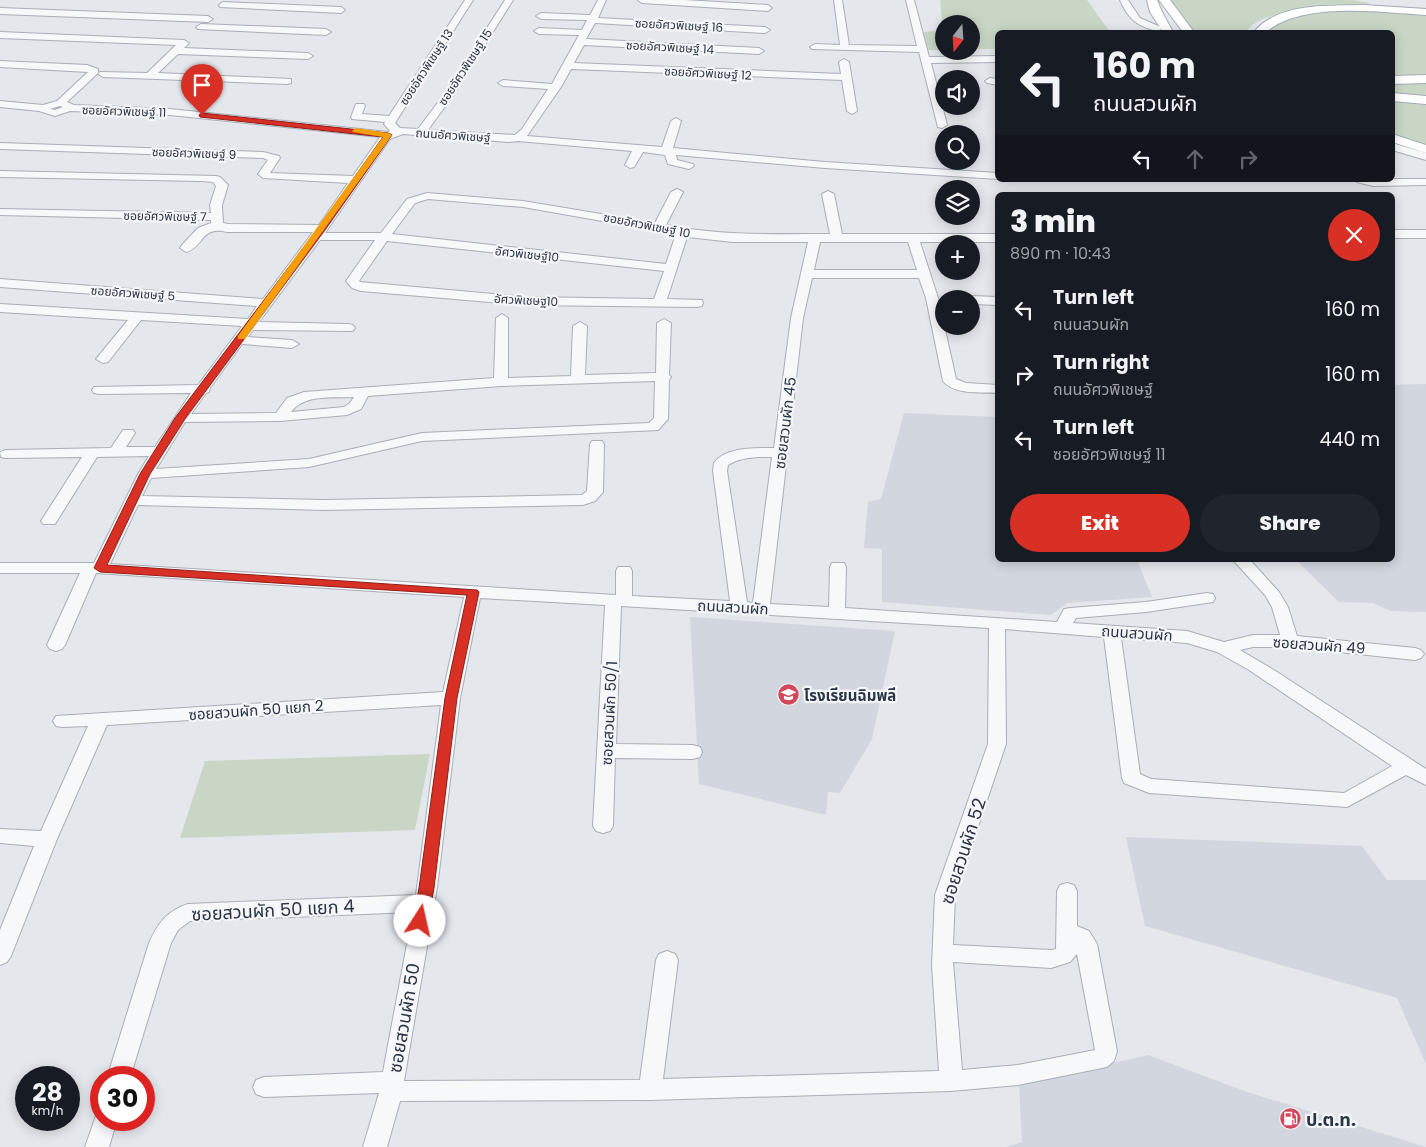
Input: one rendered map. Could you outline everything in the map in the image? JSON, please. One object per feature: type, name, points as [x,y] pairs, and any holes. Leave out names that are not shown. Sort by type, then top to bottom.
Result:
[{"type":"main road","points":[[1152,0],[1161,29]]},
{"type":"main road","points":[[1164,0],[1186,30]]},
{"type":"main road","points":[[1369,0],[1426,8]]},
{"type":"main road","points":[[1262,30],[1267,24],[1287,16],[1326,9],[1345,8],[1426,12]]},
{"type":"main road","points":[[1395,80],[1426,79]]},
{"type":"main road","points":[[1395,97],[1426,100]]},
{"type":"main road","points":[[1395,139],[1426,149]]},
{"type":"street","name":"ซอยอัศวพิเชษฐ์ 13","points":[[393,133],[389,124],[469,0]]},
{"type":"street","name":"ซอยอัศวพิเชษฐ์ 15","points":[[420,132],[449,94],[509,0]]},
{"type":"street","points":[[518,138],[526,131],[556,87],[584,38],[602,0]]},
{"type":"street","points":[[642,0],[763,37]]},
{"type":"street","points":[[838,0],[846,48]]},
{"type":"street","points":[[910,0],[942,125]]},
{"type":"street","points":[[1124,0],[1132,16],[1142,25],[1161,29]]},
{"type":"street","points":[[149,76],[225,2],[341,10]]},
{"type":"street","points":[[0,11],[208,19]]},
{"type":"street","name":"ซอยอัศวพิเชษฐ์ 16","points":[[541,16],[593,19],[763,37]]},
{"type":"street","name":"ซอยอัศวพิเชษฐ์ 14","points":[[539,31],[584,38],[763,37]]},
{"type":"street","points":[[0,35],[187,40],[326,32]]},
{"type":"street","name":"ซอยอัศวพิเชษฐ์ 12","points":[[568,66],[763,37],[847,78]]},
{"type":"street","points":[[132,48],[187,40],[308,56]]},
{"type":"street","points":[[815,47],[921,49]]},
{"type":"street","points":[[925,60],[995,59]]},
{"type":"street","points":[[844,62],[852,110]]},
{"type":"street","points":[[0,64],[87,68],[95,71],[65,106],[44,108],[0,104]]},
{"type":"street","points":[[103,74],[288,81]]},
{"type":"street","points":[[504,83],[556,87]]},
{"type":"street","name":"ซอยอัศวพิเชษฐ์ 11","points":[[65,106],[216,116],[393,133]]},
{"type":"street","points":[[360,106],[356,116],[393,119]]},
{"type":"street","points":[[381,118],[388,110],[399,108]]},
{"type":"street","points":[[676,121],[668,152],[672,162],[689,166]]},
{"type":"street","name":"ถนนอัศวพิเชษฐ์","points":[[393,133],[420,132],[518,138],[910,172],[995,176]]},
{"type":"street","points":[[56,645],[145,474],[180,418],[204,389],[393,133]]},
{"type":"street","name":"ซอยอัศวพิเชษฐ์ 9","points":[[0,146],[263,155],[275,158],[264,174],[267,176],[357,180]]},
{"type":"street","points":[[1395,147],[1426,157]]},
{"type":"street","points":[[630,165],[640,149]]},
{"type":"street","points":[[0,174],[216,179],[222,185],[216,205],[217,221],[202,231],[186,248]]},
{"type":"street","points":[[1369,182],[1426,182]]},
{"type":"street","points":[[659,227],[677,192]]},
{"type":"street","points":[[828,194],[837,239]]},
{"type":"street","name":"ซอยอัศวพิเชษฐ์ 10","points":[[356,285],[352,281],[411,201],[426,196],[523,204],[683,232],[733,238],[995,238]]},
{"type":"street","name":"ซอยอัศวพิเชษฐ์ 7","points":[[0,212],[217,221],[227,228],[320,232]]},
{"type":"street","points":[[320,232],[384,237]]},
{"type":"street","points":[[659,303],[669,268],[683,232]]},
{"type":"street","points":[[1395,234],[1426,234]]},
{"type":"street","name":"อัศวพิเชษฐ์10","points":[[384,237],[669,268]]},
{"type":"street","points":[[913,238],[932,298],[950,380],[964,387],[995,389]]},
{"type":"street","name":"ซอยสวนผัก 45","points":[[761,609],[797,318],[815,239]]},
{"type":"street","points":[[807,274],[924,274]]},
{"type":"street","name":"ซอยอัศวพิเชษฐ์ 5","points":[[0,283],[267,303]]},
{"type":"street","name":"อัศวพิเชษฐ10","points":[[356,285],[526,301],[697,304]]},
{"type":"street","points":[[980,300],[995,301]]},
{"type":"street","points":[[0,308],[251,325],[348,328]]},
{"type":"street","points":[[103,359],[137,317]]},
{"type":"street","points":[[501,382],[502,318]]},
{"type":"street","points":[[145,474],[310,463],[422,437],[653,427],[661,419],[664,377],[664,322]]},
{"type":"street","points":[[578,380],[580,326]]},
{"type":"street","points":[[240,340],[292,344]]},
{"type":"street","points":[[280,417],[288,404],[297,398],[501,382],[664,377]]},
{"type":"street","points":[[99,390],[204,389]]},
{"type":"street","points":[[180,418],[280,417],[347,411],[356,406],[363,392]]},
{"type":"street","points":[[114,452],[128,433]]},
{"type":"street","points":[[132,500],[346,505],[583,500],[590,498],[595,492],[597,444]]},
{"type":"street","points":[[6,454],[160,451]]},
{"type":"street","points":[[49,520],[92,452]]},
{"type":"street","points":[[739,607],[720,470],[721,463],[728,458],[745,453],[781,453]]},
{"type":"street","points":[[1243,562],[1271,592],[1280,608],[1290,641]]},
{"type":"street","points":[[837,613],[838,567]]},
{"type":"street","name":"ถนนสวนผัก","points":[[2,571],[95,568],[997,623],[1187,637],[1224,648],[1246,660],[1426,778]]},
{"type":"street","name":"ซอยสวนผัก 50/1","points":[[604,826],[607,751],[619,601],[624,571]]},
{"type":"street","name":"ซอยสวนผัก 50","points":[[375,1147],[392,1086],[424,903],[451,698],[473,592]]},
{"type":"street","points":[[1062,628],[1070,613],[1146,607],[1207,598]]},
{"type":"street","name":"ซอยสวนผัก 52","points":[[951,1081],[943,953],[946,896],[997,744],[997,623]]},
{"type":"street","points":[[1112,631],[1131,778],[1134,781],[1149,786],[1347,800],[1406,766]]},
{"type":"street","name":"ซอยสวนผัก 49","points":[[1224,648],[1253,641],[1290,641],[1415,654]]},
{"type":"street","name":"ซอยสวนผัก 50 แยก 2","points":[[62,721],[451,698]]},
{"type":"street","points":[[0,956],[47,839],[100,720]]},
{"type":"street","points":[[607,751],[693,752]]},
{"type":"street","points":[[0,836],[47,839]]},
{"type":"street","points":[[943,953],[1051,959],[1063,956],[1067,952],[1067,892]]},
{"type":"street","name":"ซอยสวนผัก 50 แยก 4","points":[[122,1066],[160,943],[165,930],[178,916],[188,912],[424,903]]},
{"type":"street","points":[[264,1087],[392,1086],[650,1090],[951,1081],[1018,1075],[1099,1060],[1106,1054],[1101,1015],[1086,944],[1082,936],[1067,931]]},
{"type":"street","points":[[650,1090],[667,960]]},
{"type":"street","points":[[97,1147],[102,1131]]},
{"type":"shaded area","points":[[1426,384],[1426,612],[1391,611],[1373,603],[1339,602],[1298,562],[1395,562],[1395,385]]},
{"type":"shaded area","points":[[904,413],[995,417],[995,562],[1138,562],[1152,597],[1067,603],[1051,615],[882,602],[882,549],[864,548],[868,502],[881,499]]},
{"type":"shaded area","name":"โรงเรียนฉิมพลี","points":[[690,617],[895,631],[872,739],[840,793],[828,792],[826,815],[699,784]]},
{"type":"shaded area","points":[[1126,837],[1362,846],[1387,880],[1426,880],[1426,1064],[1397,998],[1145,926]]},
{"type":"shaded area","points":[[1148,1055],[1247,1092],[1426,1147],[1007,1147],[1022,1142],[1019,1085]]},
{"type":"green space","points":[[940,0],[1087,0],[1109,30],[995,30],[995,49],[980,49],[980,15],[942,15]]},
{"type":"green space","points":[[1171,0],[1353,0],[1369,3],[1368,5],[1283,13],[1266,18],[1254,24],[1249,30],[1193,30]]},
{"type":"green space","points":[[1349,10],[1426,14],[1426,76],[1395,78],[1395,30],[1268,30],[1282,21],[1293,17]]},
{"type":"green space","points":[[935,31],[935,50],[928,50],[923,32]]},
{"type":"green space","points":[[1395,83],[1426,83],[1426,148],[1395,138]]},
{"type":"green space","points":[[430,754],[415,830],[180,838],[205,761]]},
{"type":"slow traffic","points":[[242,337],[338,207],[388,135],[356,131]]},
{"type":"place","name":"โรงเรียนฉิมพลี","points":[[788,695]]},
{"type":"place","name":"ป.ต.ท.","points":[[1290,1119]]},
{"type":"route","points":[[202,115],[388,135],[338,207],[204,389],[180,418],[145,474],[100,568],[473,592],[451,698],[420,921]]}]
